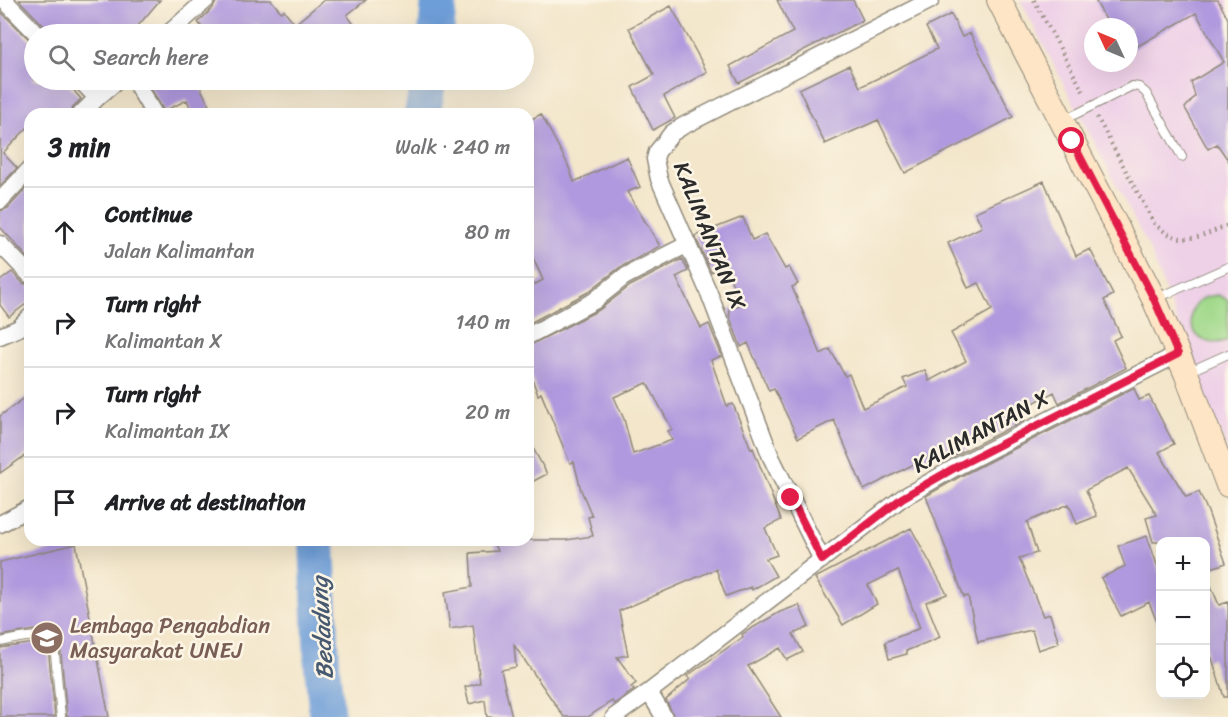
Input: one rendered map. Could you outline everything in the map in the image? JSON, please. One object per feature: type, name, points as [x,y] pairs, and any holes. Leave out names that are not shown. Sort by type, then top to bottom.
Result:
[{"type":"main road","points":[[999,0],[1154,299],[1182,363],[1228,485]]},
{"type":"street","points":[[0,6],[6,0],[28,24]]},
{"type":"street","points":[[179,24],[206,0]]},
{"type":"street","name":"KALIMANTAN IX","points":[[822,560],[771,457],[709,293],[659,179],[655,159],[657,152],[668,137],[683,126],[931,0]]},
{"type":"street","points":[[89,90],[97,98]]},
{"type":"street","points":[[87,108],[106,90]]},
{"type":"street","points":[[140,90],[150,108]]},
{"type":"street","points":[[0,201],[24,175]]},
{"type":"street","points":[[0,244],[24,269]]},
{"type":"street","points":[[534,333],[594,301],[624,276],[688,244]]},
{"type":"street","points":[[0,336],[19,328],[24,323]]},
{"type":"street","name":"KALIMANTAN X","points":[[614,717],[902,498],[947,472],[1182,363]]},
{"type":"street","points":[[0,524],[24,511]]},
{"type":"street","points":[[649,692],[664,717]]},
{"type":"lane","points":[[1062,121],[1132,86],[1139,87],[1146,93],[1182,157]]},
{"type":"lane","points":[[1154,299],[1228,268]]},
{"type":"lane","points":[[1182,363],[1228,354]]},
{"type":"lane","points":[[0,642],[41,635],[54,644],[61,717]]},
{"type":"path","points":[[1034,0],[1154,223],[1165,234],[1183,240],[1228,225]]},
{"type":"shaded area","points":[[1020,0],[1228,0],[1228,454],[1148,246]]},
{"type":"green space","points":[[1218,295],[1228,300],[1228,340],[1216,343],[1198,336],[1191,321],[1196,304],[1205,297]]},
{"type":"building","points":[[19,0],[160,0],[140,24],[42,24]]},
{"type":"building","points":[[217,0],[271,0],[281,12],[284,10],[295,24],[200,24],[198,22],[213,8]]},
{"type":"building","points":[[324,0],[366,0],[347,15],[354,24],[295,24]]},
{"type":"building","points":[[777,0],[853,0],[863,20],[739,83],[730,66],[793,32]]},
{"type":"building","points":[[1095,0],[1218,0],[1228,19],[1228,160],[1217,144],[1208,149],[1185,108],[1195,96],[1191,82],[1224,62],[1196,13],[1138,46],[1138,18],[1105,18]]},
{"type":"building","points":[[671,6],[707,72],[664,96],[675,118],[653,130],[632,87],[654,75],[629,28]]},
{"type":"building","points":[[1,12],[24,34],[24,90],[73,90],[81,99],[73,108],[24,108],[24,131],[3,153],[17,168],[0,186]]},
{"type":"building","points":[[951,14],[962,37],[970,33],[1013,117],[905,173],[878,120],[825,144],[799,89],[849,65],[860,87],[937,49],[926,27]]},
{"type":"building","points":[[152,90],[202,90],[210,108],[190,108],[187,100],[170,108],[162,108]]},
{"type":"building","points":[[541,114],[568,165],[574,182],[627,157],[640,187],[627,192],[660,246],[619,268],[588,292],[534,321],[534,285],[543,280],[534,260],[534,118]]},
{"type":"building","points":[[1044,181],[1076,256],[1090,249],[1113,295],[1104,300],[1121,336],[1113,340],[1126,368],[1059,403],[1054,392],[1020,410],[1025,420],[946,460],[941,450],[864,490],[834,420],[798,438],[774,389],[769,391],[748,343],[741,347],[729,315],[729,309],[742,304],[724,266],[711,272],[695,236],[743,217],[752,240],[765,234],[785,269],[789,267],[798,284],[792,287],[821,354],[830,349],[845,376],[849,374],[863,408],[907,387],[903,379],[925,370],[929,381],[966,361],[951,333],[992,310],[979,283],[968,288],[948,243],[982,227],[975,212]]},
{"type":"building","points":[[24,191],[24,253],[0,227],[0,211],[8,208]]},
{"type":"building","points":[[682,259],[688,271],[676,277],[701,328],[709,324],[722,356],[711,360],[727,406],[733,404],[781,520],[765,528],[777,555],[766,559],[776,576],[752,590],[751,587],[726,596],[716,569],[619,611],[628,655],[617,657],[636,683],[631,687],[634,690],[614,704],[612,701],[588,717],[564,717],[514,645],[516,667],[501,670],[512,717],[487,717],[485,700],[469,704],[465,687],[480,683],[473,625],[450,629],[445,592],[472,587],[470,553],[497,551],[495,546],[534,546],[534,540],[566,540],[593,536],[588,517],[592,516],[581,490],[574,462],[570,463],[541,393],[538,395],[534,384],[534,343],[599,310],[630,286]],"holes":[[[647,383],[672,429],[668,431],[672,440],[633,454],[624,419],[614,397]]]},
{"type":"building","points":[[12,272],[24,283],[24,306],[9,317],[0,305],[0,281]]},
{"type":"building","points":[[1134,388],[1139,400],[1149,396],[1174,444],[1159,452],[1186,497],[1199,492],[1226,563],[1210,569],[1210,537],[1156,537],[1156,542],[1153,542],[1146,518],[1157,515],[1128,468],[1086,490],[1097,516],[1077,524],[1069,504],[1027,522],[1037,553],[1019,558],[1043,616],[1050,614],[1059,643],[1038,650],[1032,630],[978,642],[968,596],[964,597],[926,496]]},
{"type":"building","points":[[24,398],[24,456],[0,473],[0,416]]},
{"type":"building","points":[[534,450],[547,474],[534,481]]},
{"type":"building","points":[[911,528],[947,594],[926,602],[940,637],[906,651],[907,654],[889,659],[885,642],[920,628],[898,570],[868,585],[877,604],[843,625],[815,578]]},
{"type":"building","points":[[1147,536],[1156,562],[1156,620],[1149,602],[1121,616],[1101,578],[1125,566],[1118,546]]},
{"type":"building","name":"Lembaga Pengabdian Masyarakat UNEJ","points":[[68,546],[76,546],[109,717],[67,717],[60,643],[52,635],[35,630],[0,636],[0,562]]},
{"type":"building","points":[[1210,584],[1219,605],[1228,602],[1228,697],[1224,697],[1212,658],[1210,659]]},
{"type":"building","points":[[799,605],[809,627],[793,634],[803,652],[787,660],[780,648],[748,666],[781,717],[674,717],[666,700],[690,679],[687,676],[743,637],[742,634],[780,612]]},
{"type":"building","points":[[35,643],[48,647],[55,717],[0,717],[0,648]]},
{"type":"waterway","name":"Bedadung","points":[[437,24],[439,0]]},
{"type":"waterway","name":"Bedadung","points":[[423,108],[427,90]]},
{"type":"waterway","name":"Bedadung","points":[[317,546],[322,666],[327,717]]},
{"type":"place","name":"Lembaga Pengabdian Masyarakat UNEJ","points":[[47,638]]},
{"type":"route","points":[[791,498],[822,560],[902,498],[956,467],[1178,354],[1154,299],[1072,141]]}]
